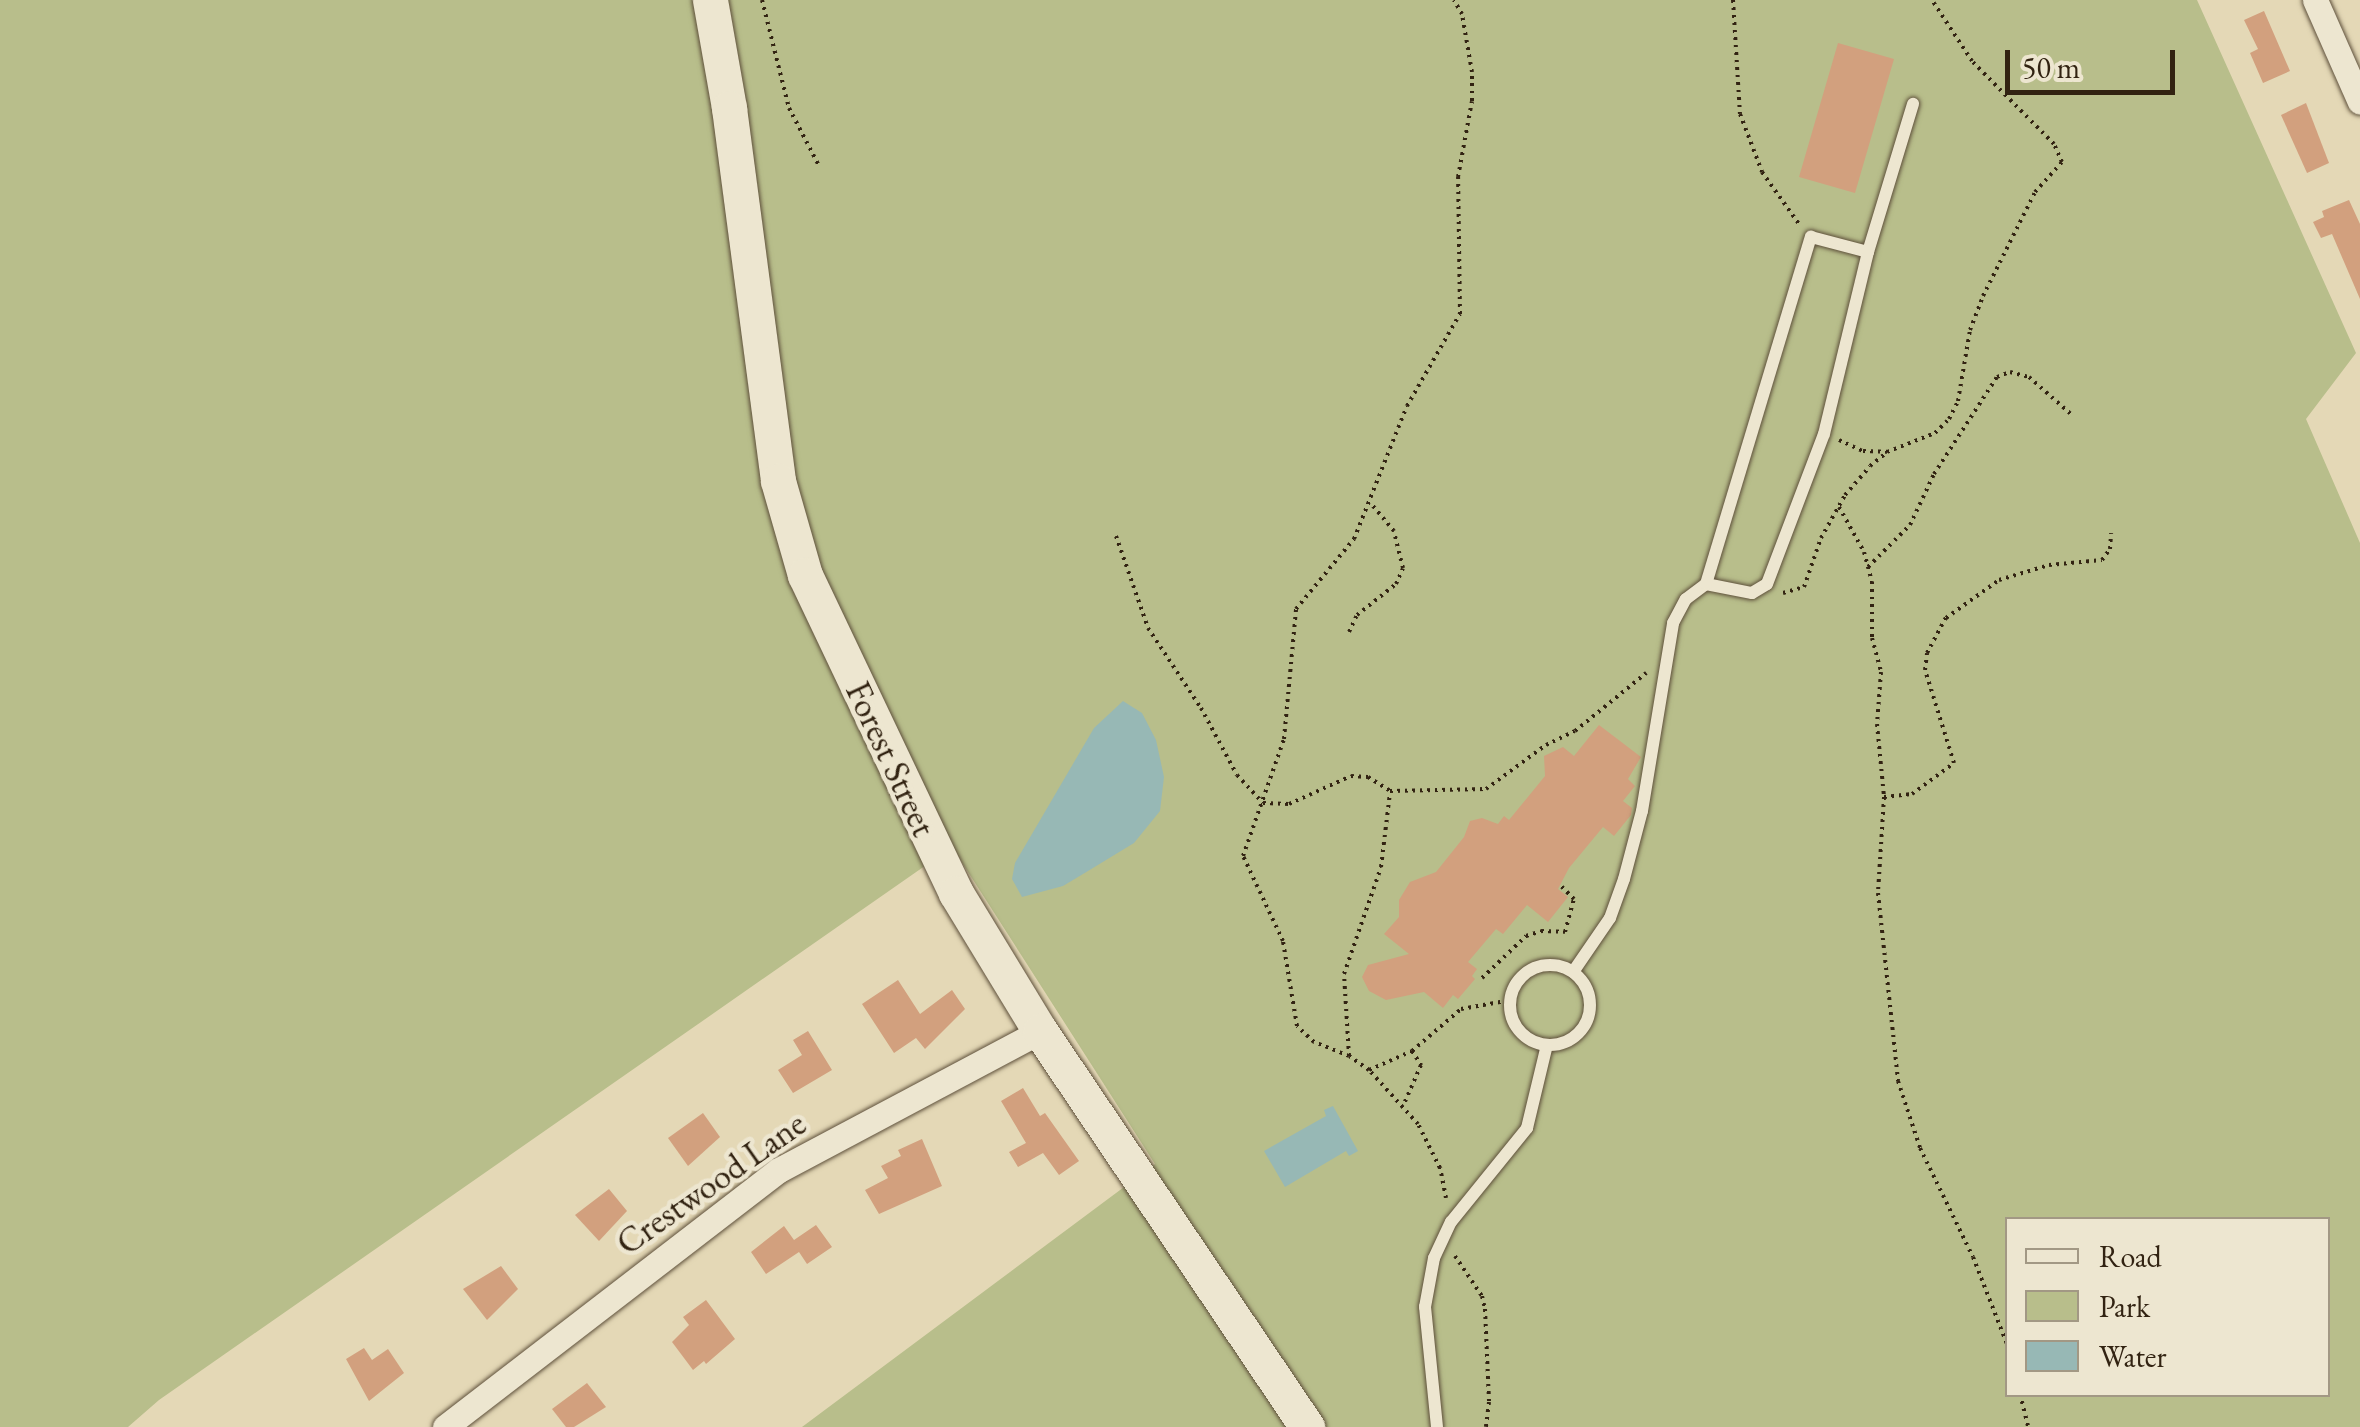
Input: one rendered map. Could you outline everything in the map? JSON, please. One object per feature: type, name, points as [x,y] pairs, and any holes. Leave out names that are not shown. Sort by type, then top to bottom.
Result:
[{"type":"street","name":"Forest Street","points":[[710,0],[786,523],[805,575],[938,859],[1040,1031],[1307,1427]]},
{"type":"street","points":[[2315,0],[2360,102]]},
{"type":"street","name":"Crestwood Lane","points":[[445,1427],[779,1170],[1040,1031]]},
{"type":"lane","points":[[1706,584],[1733,592],[1752,593],[1764,588],[1824,434],[1868,252],[1913,104]]},
{"type":"lane","points":[[1573,972],[1610,918],[1624,878],[1642,812],[1665,657],[1680,608],[1706,584],[1812,237],[1868,252]]},
{"type":"lane","points":[[1553,965],[1573,972],[1590,998],[1586,1024],[1567,1042],[1547,1045],[1519,1031],[1511,1000],[1518,981],[1540,966],[1553,965]]},
{"type":"lane","points":[[1437,1427],[1425,1306],[1434,1258],[1451,1222],[1528,1128],[1547,1045]]},
{"type":"path","points":[[762,0],[790,108],[818,164]]},
{"type":"path","points":[[1454,0],[1462,14],[1472,72],[1472,101],[1458,177],[1460,314],[1407,406],[1354,539],[1296,609],[1284,740],[1243,856],[1283,941],[1292,1015],[1314,1042],[1369,1070],[1427,1140],[1440,1168],[1451,1222],[1451,1250],[1476,1286],[1485,1309],[1489,1402],[1486,1427]]},
{"type":"path","points":[[1782,593],[1804,588],[1821,538],[1856,482],[1887,452],[1936,433],[1949,419],[1958,401],[1970,330],[1983,296],[2035,192],[2062,162],[2054,144],[1972,61],[1932,0]]},
{"type":"path","points":[[1734,1],[1740,114],[1755,156],[1777,198],[1812,237]]},
{"type":"path","points":[[1868,567],[1910,525],[1934,474],[1997,377],[2010,372],[2029,377],[2072,416]]},
{"type":"path","points":[[1824,434],[1863,450],[1887,452]]},
{"type":"path","points":[[1350,632],[1357,615],[1396,584],[1403,568],[1394,531],[1371,504]]},
{"type":"path","points":[[1839,507],[1868,567],[1872,638],[1882,672],[1877,724],[1884,797],[1878,893],[1898,1082],[1920,1148],[1967,1242],[2005,1339]]},
{"type":"path","points":[[1884,797],[1912,794],[1954,762],[1925,670],[1927,653],[1946,618],[1999,580],[2049,565],[2102,560],[2110,549],[2111,533]]},
{"type":"path","points":[[1116,536],[1148,628],[1201,708],[1236,775],[1263,803],[1289,804],[1351,776],[1368,777],[1390,792],[1486,789],[1546,745],[1575,732],[1665,657]]},
{"type":"path","points":[[1348,1056],[1344,974],[1381,867],[1390,792]]},
{"type":"path","points":[[1482,978],[1520,942],[1540,931],[1565,932],[1574,899],[1561,886]]},
{"type":"path","points":[[1511,933],[1520,942]]},
{"type":"path","points":[[1369,1070],[1412,1051],[1461,1009],[1511,1000]]},
{"type":"path","points":[[1402,1108],[1421,1065],[1412,1051]]},
{"type":"path","points":[[2021,1397],[2028,1427]]},
{"type":"green space","points":[[0,0],[2197,0],[2356,353],[2306,419],[2360,543],[2360,1427],[802,1427],[1155,1164],[952,847],[159,1400],[128,1427],[0,1427]]},
{"type":"water","points":[[1123,701],[1142,713],[1156,740],[1164,777],[1160,811],[1134,843],[1063,886],[1022,897],[1012,879],[1015,863],[1094,728]]},
{"type":"water","points":[[1333,1106],[1358,1151],[1349,1156],[1346,1151],[1285,1187],[1264,1151],[1326,1116],[1324,1110]]},
{"type":"building","points":[[2264,11],[2290,71],[2263,83],[2250,53],[2258,49],[2244,20]]},
{"type":"building","points":[[1838,43],[1894,59],[1855,193],[1799,177]]},
{"type":"building","points":[[2306,103],[2329,163],[2307,173],[2281,115]]},
{"type":"building","points":[[2349,200],[2360,224],[2360,299],[2332,234],[2321,238],[2313,222],[2324,217],[2322,211]]},
{"type":"building","points":[[1599,725],[1641,757],[1628,779],[1635,786],[1623,801],[1632,808],[1631,815],[1614,836],[1603,827],[1569,868],[1558,889],[1568,897],[1548,922],[1527,905],[1503,934],[1496,929],[1468,962],[1477,969],[1472,976],[1475,979],[1458,999],[1453,995],[1443,1008],[1424,992],[1386,1000],[1369,991],[1362,977],[1368,965],[1409,954],[1384,934],[1399,917],[1399,900],[1410,882],[1436,872],[1464,837],[1470,821],[1482,818],[1498,824],[1504,816],[1509,820],[1545,776],[1544,756],[1563,747],[1574,756]]},
{"type":"building","points":[[898,980],[920,1014],[952,990],[965,1009],[925,1049],[916,1038],[894,1053],[862,1004]]},
{"type":"building","points":[[808,1031],[832,1070],[793,1093],[778,1070],[802,1055],[793,1040]]},
{"type":"building","points":[[1023,1088],[1040,1116],[1045,1113],[1079,1161],[1059,1175],[1043,1153],[1018,1167],[1009,1152],[1026,1143],[1001,1101]]},
{"type":"building","points":[[703,1113],[720,1137],[688,1166],[668,1138]]},
{"type":"building","points":[[922,1139],[942,1186],[879,1214],[865,1190],[888,1178],[881,1166],[901,1156],[898,1150]]},
{"type":"building","points":[[609,1189],[627,1211],[599,1241],[575,1215]]},
{"type":"building","points":[[816,1225],[832,1247],[807,1264],[799,1252],[766,1274],[751,1252],[784,1226],[794,1240]]},
{"type":"building","points":[[501,1266],[518,1289],[487,1320],[463,1289]]},
{"type":"building","points":[[706,1300],[735,1339],[693,1370],[672,1342],[689,1325],[683,1317]]},
{"type":"building","points":[[364,1348],[372,1360],[388,1349],[404,1373],[369,1401],[346,1359]]},
{"type":"building","points":[[587,1383],[606,1407],[574,1427],[566,1427],[552,1409]]}]
